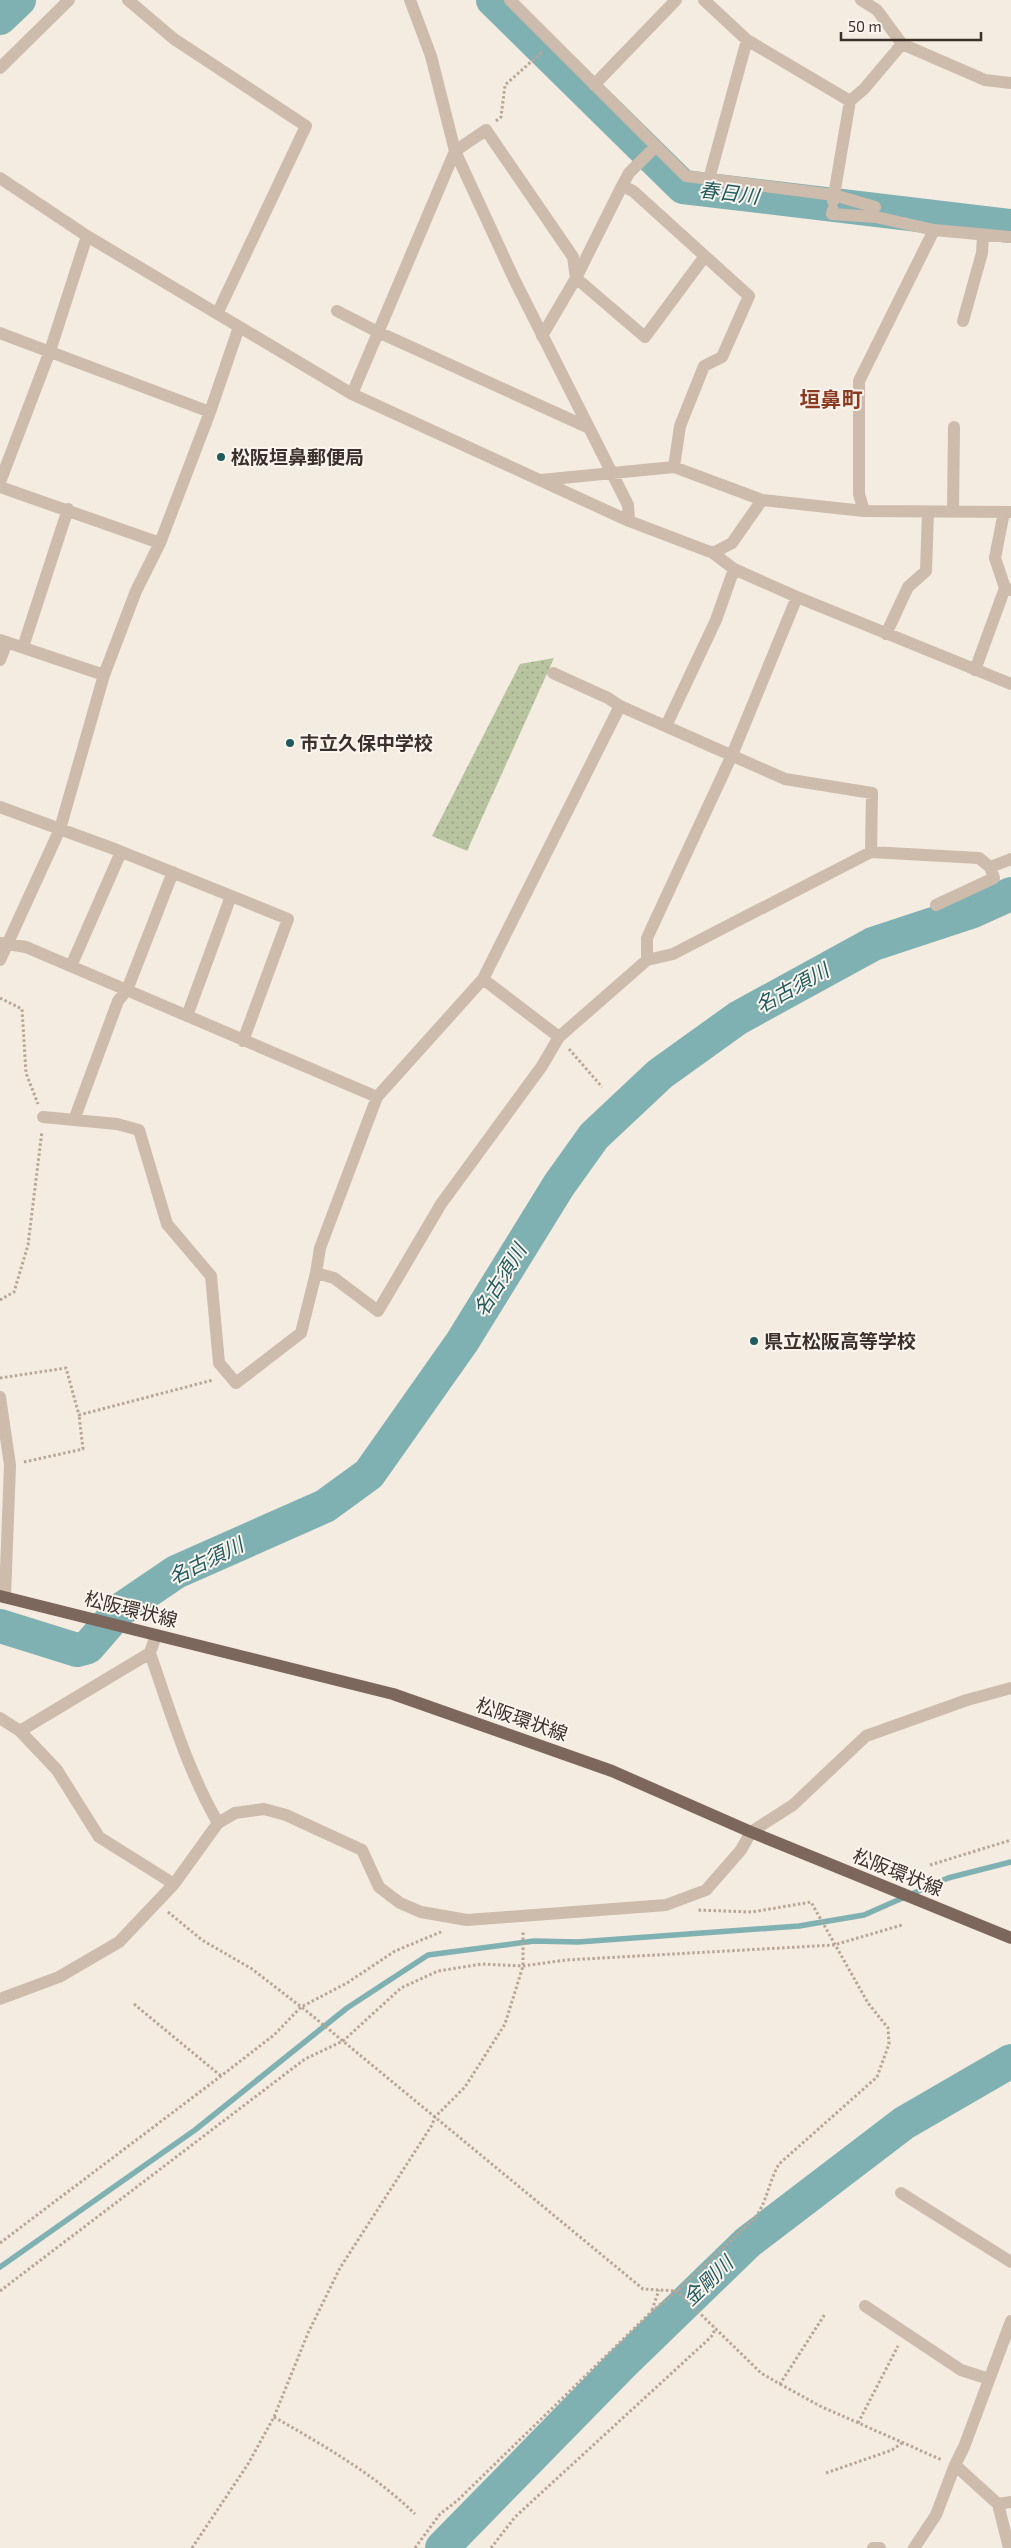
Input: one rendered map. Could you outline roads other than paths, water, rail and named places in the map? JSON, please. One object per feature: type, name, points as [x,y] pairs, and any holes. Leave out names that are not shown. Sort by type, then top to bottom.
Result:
[{"type":"main road","name":"松阪環状線","points":[[3,1597],[393,1694],[612,1771],[751,1832],[1011,1938]]},
{"type":"street","points":[[0,68],[69,0]]},
{"type":"street","points":[[128,0],[174,39],[306,126],[218,312]]},
{"type":"street","points":[[410,0],[431,56],[455,151],[542,336],[628,505],[629,521]]},
{"type":"street","points":[[510,0],[686,176],[833,202],[875,207]]},
{"type":"street","points":[[594,84],[676,0]]},
{"type":"street","points":[[704,0],[746,40],[850,101]]},
{"type":"street","points":[[861,0],[877,10],[902,44],[985,80],[1011,83]]},
{"type":"street","points":[[708,179],[746,40]]},
{"type":"street","points":[[902,44],[864,90],[850,101],[832,214],[876,218],[934,230],[1011,237]]},
{"type":"street","points":[[352,394],[455,151],[486,130],[573,257],[576,278],[645,337],[705,256]]},
{"type":"street","points":[[542,336],[576,278],[629,173],[656,146]]},
{"type":"street","points":[[0,178],[87,236],[218,312],[239,327],[352,394],[629,521],[713,553],[734,569],[797,597],[1011,684]]},
{"type":"street","points":[[622,186],[633,191],[749,296],[722,357],[704,366],[680,426],[674,467]]},
{"type":"street","points":[[864,511],[858,494],[858,381],[934,230]]},
{"type":"street","points":[[963,321],[982,253],[983,234]]},
{"type":"street","points":[[0,482],[50,351],[87,236]]},
{"type":"street","points":[[337,311],[378,332],[587,427]]},
{"type":"street","points":[[0,960],[4,945],[60,829],[104,675],[136,591],[160,543],[210,412],[239,327]]},
{"type":"street","points":[[0,333],[210,412]]},
{"type":"street","points":[[953,512],[954,427]]},
{"type":"street","points":[[540,480],[674,467],[762,500],[864,511],[1008,512],[995,558],[1008,589],[975,670]]},
{"type":"street","points":[[0,487],[68,509],[160,543]]},
{"type":"street","points":[[713,553],[732,543],[762,500]]},
{"type":"street","points":[[23,647],[68,509]]},
{"type":"street","points":[[886,634],[908,587],[926,572],[928,512]]},
{"type":"street","points":[[666,726],[716,620],[734,569]]},
{"type":"street","points":[[647,960],[647,938],[732,755],[797,597]]},
{"type":"street","points":[[0,660],[3,641],[104,675]]},
{"type":"street","points":[[553,673],[608,698],[620,706],[785,779],[872,793],[871,852]]},
{"type":"street","points":[[43,1117],[117,1124],[139,1130],[167,1224],[211,1276],[219,1363],[236,1383],[301,1333],[316,1273],[320,1248],[377,1098],[483,980],[620,706]]},
{"type":"street","points":[[0,807],[173,872],[288,919],[243,1041]]},
{"type":"street","points":[[71,966],[121,852]]},
{"type":"street","points":[[316,1273],[334,1278],[378,1312],[441,1204],[542,1066],[559,1037],[647,960],[672,954],[871,852],[978,858],[990,867],[994,878],[936,905]]},
{"type":"street","points":[[990,867],[1011,859]]},
{"type":"street","points":[[74,1120],[118,1001],[127,990],[173,872]]},
{"type":"street","points":[[186,1016],[231,896]]},
{"type":"street","points":[[4,945],[26,947],[377,1098]]},
{"type":"street","points":[[483,980],[559,1037]]},
{"type":"street","points":[[0,1397],[10,1465],[3,1597]]},
{"type":"street","points":[[156,1635],[150,1653],[185,1755],[202,1795],[218,1823]]},
{"type":"street","points":[[20,1731],[150,1653]]},
{"type":"street","points":[[0,1999],[59,1977],[120,1942],[158,1904],[218,1823],[235,1813],[264,1809],[286,1815],[362,1850],[379,1886],[400,1903],[421,1912],[466,1920],[666,1905],[706,1890],[741,1850],[751,1832],[793,1805],[866,1736],[967,1700],[1011,1688]]},
{"type":"street","points":[[0,1718],[20,1731],[57,1770],[99,1837],[174,1884]]},
{"type":"street","points":[[902,2193],[1011,2262]]},
{"type":"street","points":[[865,2306],[960,2370],[989,2379]]},
{"type":"street","points":[[914,2548],[936,2515],[964,2447],[1011,2321]]},
{"type":"street","points":[[955,2465],[998,2504],[1009,2548]]},
{"type":"street","points":[[998,2504],[1011,2502]]},
{"type":"street","points":[[873,2548],[880,2548]]},
{"type":"waterway","name":"春日川","points":[[0,18],[19,0]]},
{"type":"waterway","name":"春日川","points":[[493,0],[683,187],[1011,226]]},
{"type":"waterway","name":"名古須川","points":[[0,1626],[77,1650],[88,1647],[120,1610],[176,1572],[325,1506],[369,1474],[462,1342],[559,1185],[594,1136],[660,1074],[738,1018],[873,944],[973,911],[1011,894]]},
{"type":"waterway","points":[[0,2267],[195,2130],[347,2008],[428,1955],[534,1941],[578,1942],[799,1926],[864,1915],[948,1878],[1011,1862]]},
{"type":"waterway","name":"金剛川","points":[[442,2548],[621,2365],[748,2242],[904,2123],[1011,2061]]},
{"type":"place","name":"松阪垣鼻郵便局","points":[[221,457]]},
{"type":"place","name":"市立久保中学校","points":[[290,743]]},
{"type":"place","name":"県立松阪高等学校","points":[[754,1341]]},
{"type":"district","name":"垣鼻町","points":[[831,400]]}]
